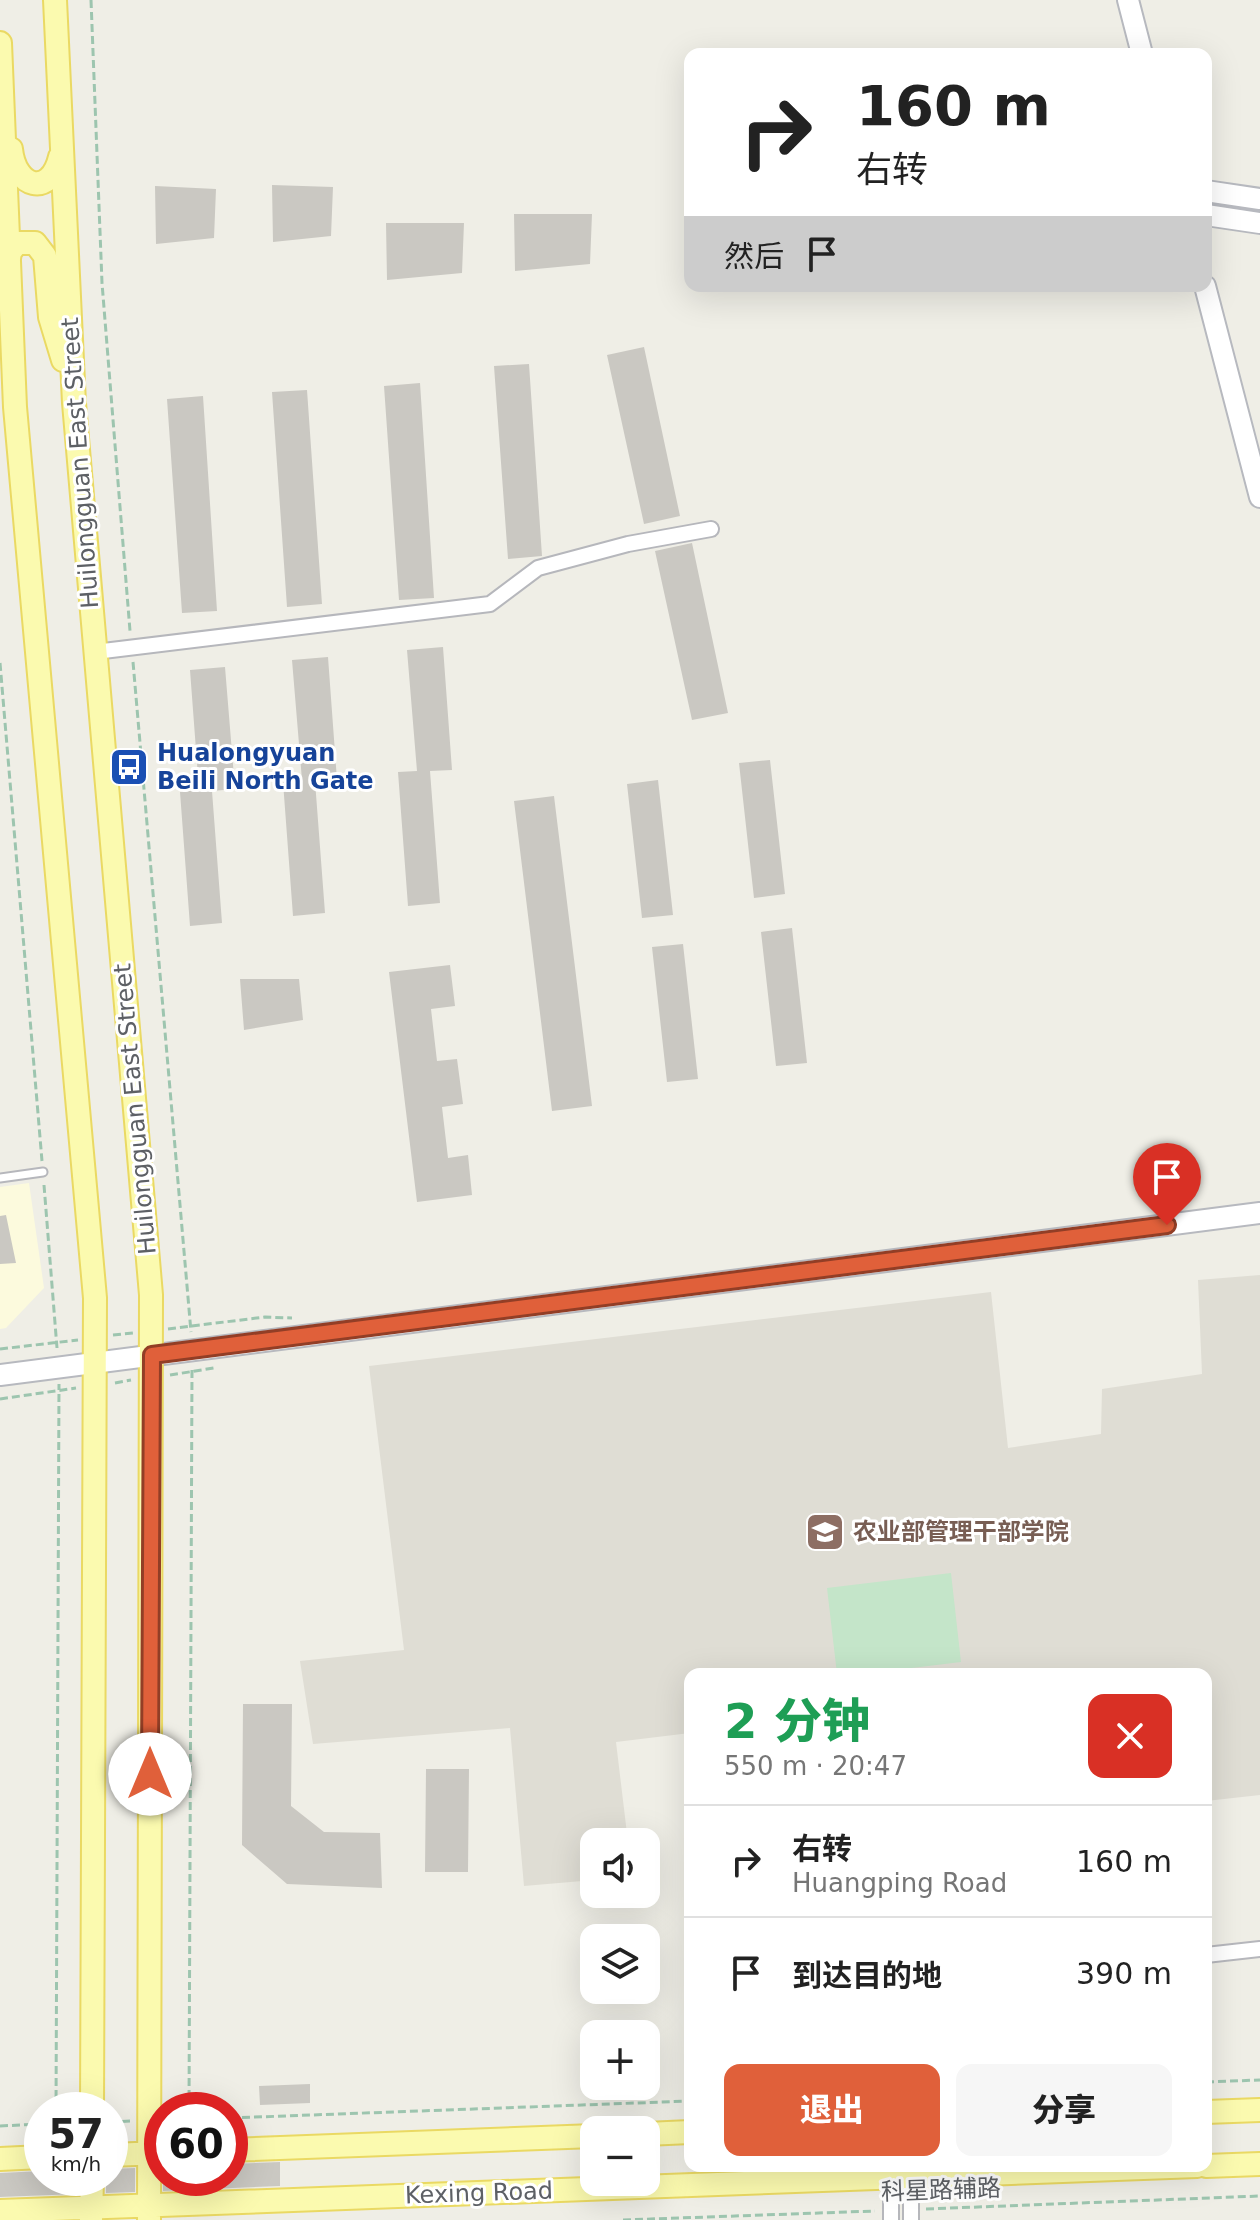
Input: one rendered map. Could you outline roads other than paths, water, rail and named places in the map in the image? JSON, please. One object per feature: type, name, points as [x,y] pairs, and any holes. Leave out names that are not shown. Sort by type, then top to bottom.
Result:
[{"type":"main road","name":"Huilongguan East Street","points":[[55,0],[74,403],[151,1295],[156,2092]]},
{"type":"main road","points":[[1128,0],[1140,48]]},
{"type":"main road","points":[[0,43],[8,265],[20,460],[95,1298],[92,2092]]},
{"type":"main road","points":[[1,61],[9,100],[12,158],[18,174],[32,182],[49,178],[59,160],[61,144]]},
{"type":"main road","points":[[1212,192],[1260,199]]},
{"type":"main road","points":[[1212,216],[1260,223]]},
{"type":"main road","points":[[8,265],[10,252],[17,243],[31,241],[43,252],[51,322],[74,403]]},
{"type":"main road","points":[[1207,292],[1260,497]]},
{"type":"main road","points":[[0,1375],[96,1362],[152,1366],[1260,1213]]},
{"type":"main road","points":[[1212,2112],[1260,2110]]},
{"type":"main road","points":[[660,2133],[684,2132]]},
{"type":"main road","points":[[248,2149],[580,2137]]},
{"type":"main road","points":[[0,2159],[24,2158]]},
{"type":"main road","points":[[1212,2166],[1260,2164]]},
{"type":"main road","name":"Kexing Road","points":[[0,2211],[149,2213],[1036,2172]]},
{"type":"street","points":[[95,652],[490,604],[538,568],[628,544],[711,529]]},
{"type":"street","points":[[1212,1954],[1260,1949]]},
{"type":"street","points":[[901,2177],[911,2215]]},
{"type":"street","points":[[891,2215],[901,2177]]},
{"type":"lane","points":[[6,414],[15,433],[20,460]]},
{"type":"lane","points":[[0,1178],[43,1172]]},
{"type":"place","name":"Hualongyuan Beili North Gate","points":[[129,767]]},
{"type":"place","name":"农业部管理干部学院","points":[[825,1532]]}]
